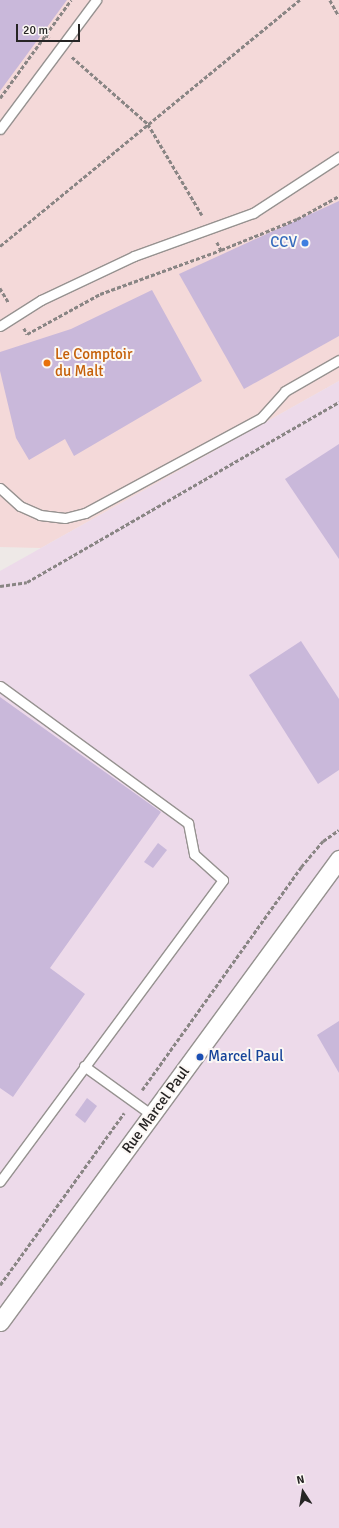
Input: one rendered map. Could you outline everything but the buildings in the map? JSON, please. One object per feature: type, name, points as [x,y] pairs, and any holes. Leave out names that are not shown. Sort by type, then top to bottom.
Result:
[{"type":"street","name":"Rue Marcel Paul","points":[[0,1322],[339,859]]},
{"type":"lane","points":[[0,129],[60,46],[96,0]]},
{"type":"lane","points":[[0,326],[40,300],[134,256],[211,230],[253,213],[339,157]]},
{"type":"lane","points":[[0,488],[20,506],[40,515],[65,518],[86,513],[260,418],[285,391],[339,360]]},
{"type":"lane","points":[[0,686],[188,823],[194,854],[223,880],[0,1181]]},
{"type":"lane","points":[[84,1066],[152,1115]]},
{"type":"path","points":[[0,98],[71,0]]},
{"type":"path","points":[[0,246],[300,0]]},
{"type":"path","points":[[330,0],[339,16]]},
{"type":"path","points":[[45,34],[148,124],[211,230],[221,250]]},
{"type":"path","points":[[0,288],[27,334],[100,294],[221,250],[298,219],[339,196]]},
{"type":"path","points":[[0,586],[27,582],[339,402]]},
{"type":"path","points":[[146,1084],[301,867],[323,841],[339,830]]},
{"type":"path","points":[[0,1285],[115,1126]]},
{"type":"shaded area","points":[[0,0],[339,0],[339,381],[41,548],[0,547]]},
{"type":"shaded area","points":[[339,381],[339,1528],[0,1528],[0,571]]},
{"type":"place","name":"CCV","points":[[305,243]]},
{"type":"place","name":"Le Comptoir du Malt","points":[[47,363]]},
{"type":"place","name":"Marcel Paul","points":[[200,1057]]}]
